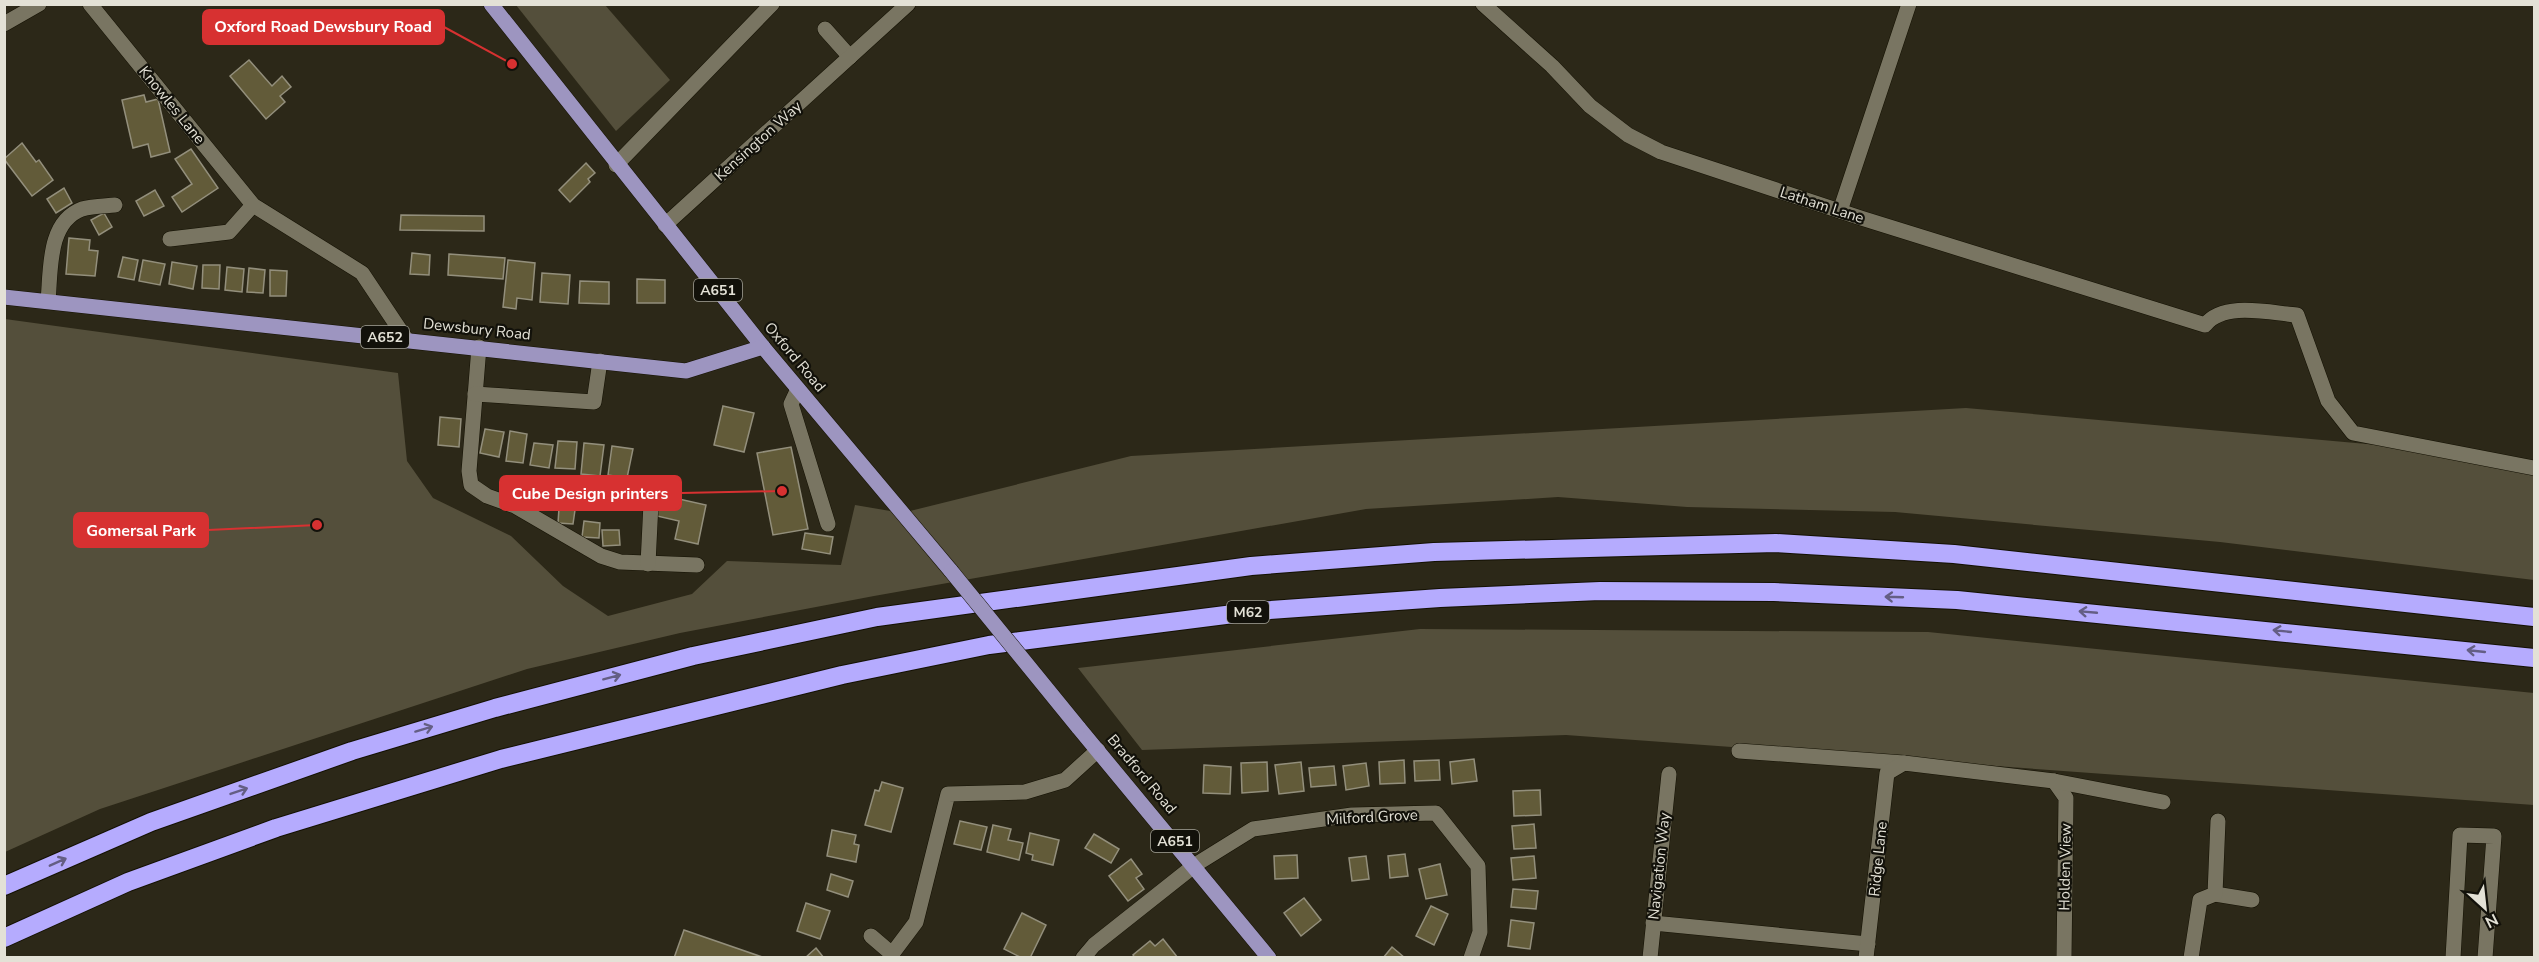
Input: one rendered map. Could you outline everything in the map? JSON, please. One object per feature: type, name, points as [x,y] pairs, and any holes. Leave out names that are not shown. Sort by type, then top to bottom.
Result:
[{"type":"highway","points":[[4,886],[151,822],[352,751],[495,708],[693,656],[877,617],[1251,566],[1434,552],[1776,543],[1954,554],[2535,617]]},
{"type":"highway","name":"M62","points":[[4,938],[128,882],[266,832],[501,759],[842,675],[989,645],[1257,611],[1440,598],[1600,591],[1774,592],[1957,600],[2535,658]]},
{"type":"main road","name":"Oxford Road","points":[[491,4],[616,165],[763,347],[1078,727]]},
{"type":"main road","name":"Dewsbury Road","points":[[4,297],[686,370],[763,347]]},
{"type":"main road","name":"Bradford Road","points":[[1078,727],[1195,865],[1269,957]]},
{"type":"street","points":[[4,24],[39,4]]},
{"type":"street","name":"Knowles Lane","points":[[90,4],[253,205],[362,273],[406,339]]},
{"type":"street","points":[[616,165],[772,4]]},
{"type":"street","name":"Kensington Way","points":[[665,225],[908,4]]},
{"type":"street","name":"Latham Lane","points":[[1483,4],[1552,66],[1590,106],[1628,135],[1661,152],[1840,211],[2205,325],[2213,315],[2230,311],[2297,315],[2328,400],[2353,433],[2535,468]]},
{"type":"street","points":[[1840,211],[1909,4]]},
{"type":"street","points":[[825,28],[850,57]]},
{"type":"street","points":[[48,301],[56,233],[66,220],[81,210],[115,205]]},
{"type":"street","points":[[170,239],[229,232],[253,205]]},
{"type":"street","points":[[479,347],[470,471],[471,485],[487,496],[515,506],[601,556],[620,562],[697,565]]},
{"type":"street","points":[[475,394],[594,402],[600,361]]},
{"type":"street","points":[[798,389],[791,404],[828,524]]},
{"type":"street","points":[[648,564],[652,483]]},
{"type":"street","points":[[871,936],[891,956],[916,922],[948,794],[1025,792],[1065,780],[1098,750]]},
{"type":"street","points":[[1739,751],[1904,762],[2054,780],[2163,802]]},
{"type":"street","name":"Ridge Lane","points":[[1867,951],[1887,773],[1904,762]]},
{"type":"street","name":"Navigation Way","points":[[1650,957],[1669,774]]},
{"type":"street","name":"Holden View","points":[[2054,780],[2066,798],[2064,957]]},
{"type":"street","name":"Milford Grove","points":[[1195,865],[1253,829],[1352,815],[1436,813],[1478,866],[1480,932],[1471,957]]},
{"type":"street","points":[[2215,894],[2218,821]]},
{"type":"street","points":[[2453,957],[2460,835],[2494,836],[2485,957]]},
{"type":"street","points":[[1083,957],[1094,945],[1195,865]]},
{"type":"street","points":[[2191,957],[2200,900],[2215,894],[2252,900]]},
{"type":"street","points":[[1653,923],[1867,951]]},
{"type":"shaded area","points":[[516,5],[605,5],[670,80],[616,131]]},
{"type":"shaded area","points":[[5,319],[398,373],[407,461],[433,498],[511,536],[563,586],[608,616],[692,594],[727,561],[841,565],[855,505],[902,513],[1131,456],[1966,408],[2389,446],[2534,475],[2534,580],[2220,542],[1895,512],[1687,507],[1558,497],[1366,509],[874,596],[680,633],[527,669],[100,809],[5,852]]},
{"type":"shaded area","points":[[1420,629],[1928,632],[2534,693],[2534,805],[1566,735],[1142,750],[1078,668]]},
{"type":"building","points":[[249,60],[272,86],[282,76],[291,87],[280,96],[285,102],[266,119],[230,76]]},
{"type":"building","points":[[144,95],[146,102],[158,99],[170,152],[151,157],[148,144],[133,148],[122,100]]},
{"type":"building","points":[[22,143],[36,162],[39,160],[53,180],[32,196],[4,159]]},
{"type":"building","points":[[191,149],[218,188],[182,212],[172,197],[192,184],[175,159]]},
{"type":"building","points":[[586,163],[595,173],[588,179],[590,182],[570,202],[559,190]]},
{"type":"building","points":[[64,188],[72,203],[56,213],[47,199]]},
{"type":"building","points":[[155,190],[164,206],[144,216],[136,201]]},
{"type":"building","points":[[104,213],[112,227],[99,235],[91,220]]},
{"type":"building","points":[[401,215],[484,216],[484,231],[400,230]]},
{"type":"building","points":[[69,238],[90,240],[89,250],[98,251],[95,276],[66,274]]},
{"type":"building","points":[[412,253],[430,255],[429,275],[410,274]]},
{"type":"building","points":[[449,254],[505,258],[503,279],[448,275]]},
{"type":"building","points":[[123,257],[138,260],[134,280],[118,277]]},
{"type":"building","points":[[143,260],[165,264],[160,285],[139,281]]},
{"type":"building","points":[[508,260],[535,263],[532,300],[517,298],[516,309],[503,307]]},
{"type":"building","points":[[172,262],[197,266],[193,289],[169,284]]},
{"type":"building","points":[[203,265],[220,265],[219,289],[202,288]]},
{"type":"building","points":[[227,267],[244,269],[242,292],[225,290]]},
{"type":"building","points":[[249,268],[265,270],[263,293],[247,292]]},
{"type":"building","points":[[270,270],[287,271],[286,296],[270,296]]},
{"type":"building","points":[[542,273],[570,275],[568,304],[540,302]]},
{"type":"building","points":[[637,279],[665,280],[665,303],[637,303]]},
{"type":"building","points":[[580,281],[609,282],[609,304],[579,303]]},
{"type":"building","points":[[723,406],[754,413],[744,452],[714,445]]},
{"type":"building","points":[[440,417],[461,419],[459,447],[438,445]]},
{"type":"building","points":[[485,429],[504,432],[499,457],[480,453]]},
{"type":"building","points":[[510,431],[527,434],[523,463],[506,461]]},
{"type":"building","points":[[558,441],[577,442],[575,469],[555,468]]},
{"type":"building","points":[[534,443],[553,445],[549,468],[530,465]]},
{"type":"building","points":[[584,443],[604,445],[600,476],[581,474]]},
{"type":"building","points":[[612,446],[633,449],[627,478],[608,475]]},
{"type":"building","points":[[791,447],[808,529],[773,535],[757,453]]},
{"type":"building","points":[[661,495],[706,505],[698,544],[675,539],[679,521],[657,516]]},
{"type":"building","points":[[559,508],[575,510],[573,524],[558,523]]},
{"type":"building","points":[[584,521],[600,523],[599,538],[582,537]]},
{"type":"building","points":[[602,530],[619,530],[620,545],[603,546]]},
{"type":"building","points":[[805,533],[833,537],[830,554],[802,549]]},
{"type":"building","points":[[1474,759],[1477,781],[1452,784],[1450,762]]},
{"type":"building","points":[[1404,760],[1405,783],[1380,784],[1379,762]]},
{"type":"building","points":[[1439,760],[1440,780],[1415,781],[1414,761]]},
{"type":"building","points":[[1267,762],[1268,791],[1242,793],[1241,763]]},
{"type":"building","points":[[1301,762],[1304,791],[1279,794],[1275,765]]},
{"type":"building","points":[[1366,763],[1369,786],[1346,790],[1343,766]]},
{"type":"building","points":[[1204,765],[1231,767],[1230,794],[1203,793]]},
{"type":"building","points":[[1334,766],[1336,785],[1311,787],[1309,768]]},
{"type":"building","points":[[882,782],[903,788],[891,832],[865,825],[875,790],[879,791]]},
{"type":"building","points":[[1540,790],[1541,815],[1514,816],[1513,791]]},
{"type":"building","points":[[960,821],[987,827],[981,850],[954,844]]},
{"type":"building","points":[[1534,824],[1536,848],[1514,849],[1512,826]]},
{"type":"building","points":[[993,825],[1011,829],[1008,840],[1023,843],[1019,860],[987,852]]},
{"type":"building","points":[[832,830],[856,835],[854,844],[859,845],[856,862],[827,856]]},
{"type":"building","points":[[1030,833],[1059,840],[1053,865],[1032,860],[1033,855],[1026,853]]},
{"type":"building","points":[[1094,834],[1119,849],[1111,863],[1085,848]]},
{"type":"building","points":[[1405,854],[1408,876],[1390,878],[1388,856]]},
{"type":"building","points":[[1297,855],[1298,878],[1275,879],[1274,856]]},
{"type":"building","points":[[1366,856],[1369,879],[1352,881],[1349,858]]},
{"type":"building","points":[[1534,856],[1536,878],[1513,880],[1511,858]]},
{"type":"building","points":[[1131,859],[1142,874],[1136,878],[1144,889],[1128,901],[1109,876]]},
{"type":"building","points":[[1440,864],[1447,895],[1426,899],[1419,869]]},
{"type":"building","points":[[831,874],[853,881],[848,897],[827,890]]},
{"type":"building","points":[[1513,889],[1538,891],[1536,909],[1511,907]]},
{"type":"building","points":[[1304,898],[1321,920],[1301,936],[1284,913]]},
{"type":"building","points":[[806,903],[830,911],[820,939],[797,931]]},
{"type":"building","points":[[1431,906],[1448,914],[1434,945],[1416,936]]},
{"type":"building","points":[[1022,913],[1046,925],[1030,958],[1022,958],[1004,949]]},
{"type":"building","points":[[1511,920],[1534,923],[1530,949],[1508,946]]},
{"type":"building","points":[[684,930],[765,958],[674,958]]},
{"type":"building","points":[[1163,939],[1178,958],[1135,958],[1133,955],[1150,941],[1155,946]]},
{"type":"building","points":[[1392,947],[1405,958],[1383,958]]},
{"type":"building","points":[[816,948],[824,958],[805,958]]},
{"type":"place","name":"Oxford Road Dewsbury Road","points":[[512,64]]},
{"type":"place","name":"Cube Design printers","points":[[782,491]]},
{"type":"place","name":"Gomersal Park","points":[[317,525]]}]
